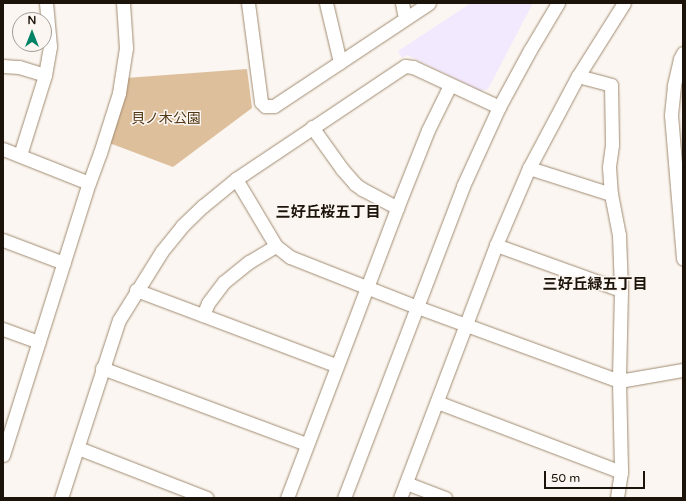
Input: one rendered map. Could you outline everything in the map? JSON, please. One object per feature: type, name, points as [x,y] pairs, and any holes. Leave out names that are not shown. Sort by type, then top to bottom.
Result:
[{"type":"street","points":[[20,155],[45,75],[50,46],[46,3]]},
{"type":"street","points":[[3,455],[8,423],[39,342],[117,100],[124,70],[126,48],[123,3]]},
{"type":"street","points":[[248,3],[262,102],[265,106],[274,106],[428,3]]},
{"type":"street","points":[[326,3],[340,62]]},
{"type":"street","points":[[402,3],[405,18]]},
{"type":"street","points":[[344,498],[464,186],[499,107],[558,3]]},
{"type":"street","points":[[400,498],[438,402],[496,245],[529,168],[578,76],[624,3]]},
{"type":"street","points":[[683,53],[680,59],[674,86],[671,115],[683,260]]},
{"type":"street","points":[[3,66],[19,68],[45,75]]},
{"type":"street","points":[[61,498],[117,324],[136,290],[162,251],[182,226],[202,206],[236,179],[405,66],[413,67],[499,107]]},
{"type":"street","points":[[578,76],[611,85],[612,146],[609,167],[611,194],[619,234],[621,290],[619,381],[621,472],[617,498]]},
{"type":"street","points":[[287,498],[306,444],[397,208],[428,130],[450,85]]},
{"type":"street","points":[[312,127],[342,169],[355,184],[362,190],[397,208]]},
{"type":"street","points":[[3,149],[89,183]]},
{"type":"street","points":[[529,168],[611,194]]},
{"type":"street","points":[[236,179],[276,246],[290,257],[417,307],[619,381],[683,370]]},
{"type":"street","points":[[3,240],[64,263]]},
{"type":"street","points":[[496,245],[621,290]]},
{"type":"street","points":[[203,315],[208,303],[224,282],[249,262],[276,246]]},
{"type":"street","points":[[136,290],[336,365]]},
{"type":"street","points":[[3,329],[39,342]]},
{"type":"street","points":[[102,368],[306,444]]},
{"type":"street","points":[[438,402],[621,472]]},
{"type":"street","points":[[78,448],[207,498]]},
{"type":"street","points":[[406,483],[445,498]]},
{"type":"shaded area","points":[[471,3],[533,3],[488,89],[481,91],[407,55],[402,58],[398,51]]},
{"type":"green space","name":"貝ノ木公園","points":[[247,69],[252,108],[173,167],[104,141],[126,78]]},
{"type":"district","name":"三好丘桜五丁目","points":[[328,213]]},
{"type":"district","name":"三好丘緑五丁目","points":[[595,285]]}]
